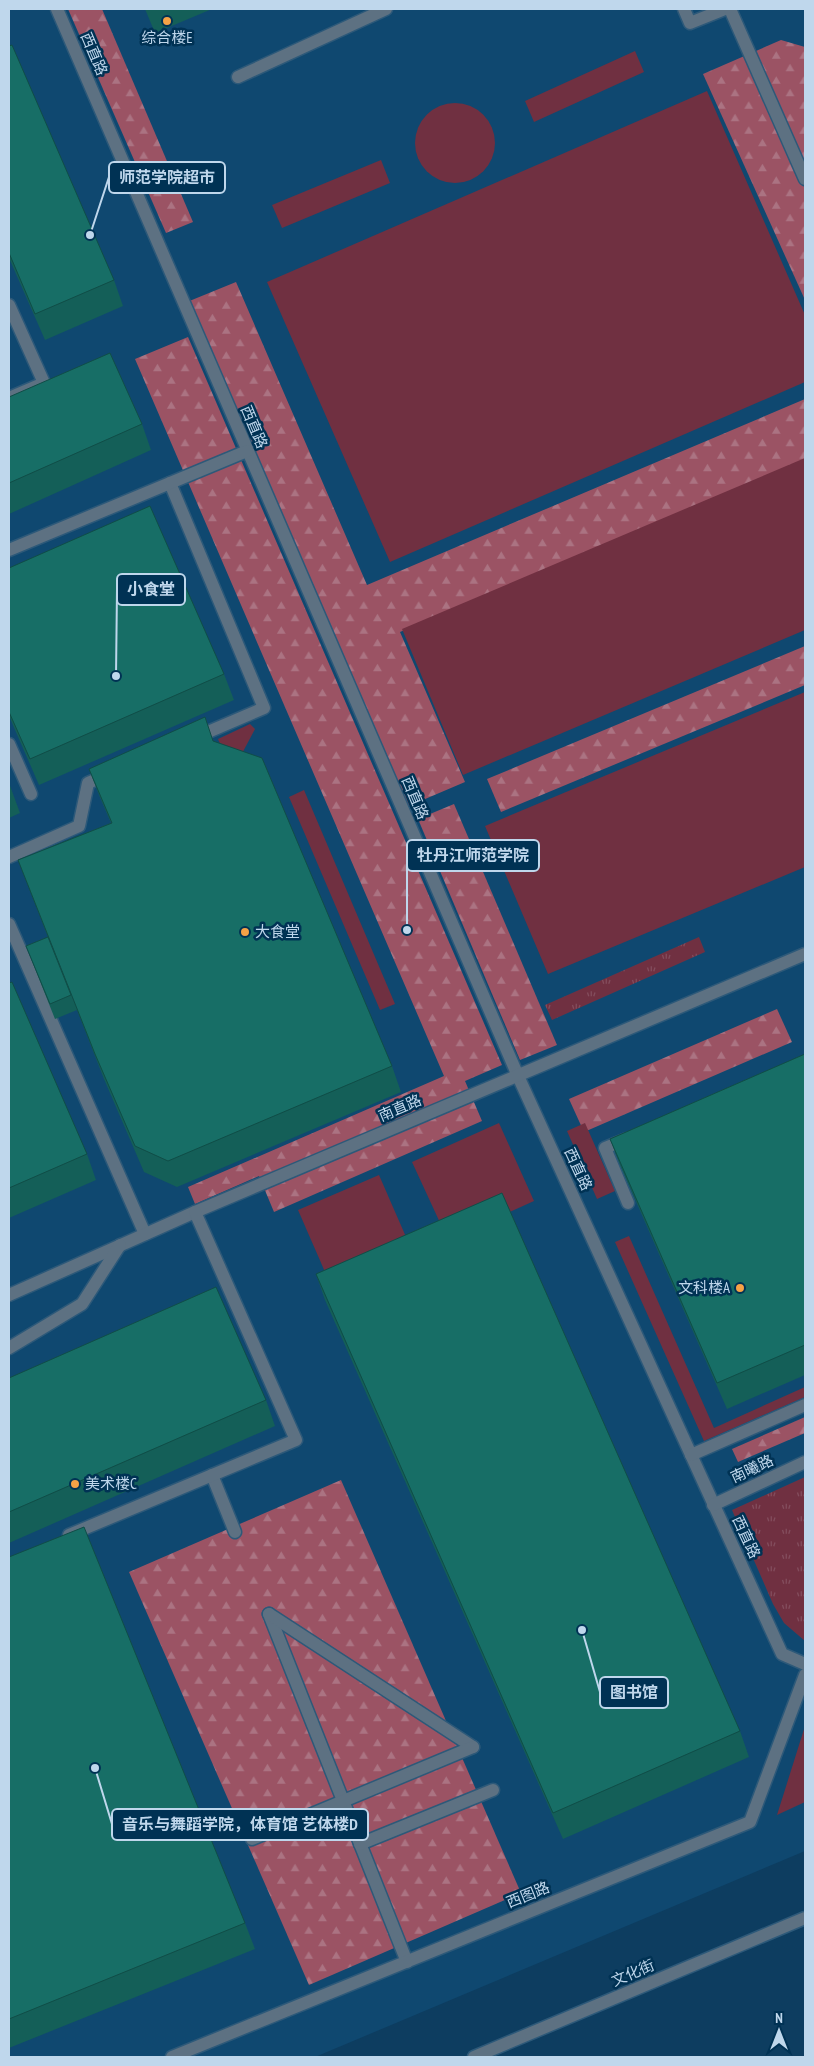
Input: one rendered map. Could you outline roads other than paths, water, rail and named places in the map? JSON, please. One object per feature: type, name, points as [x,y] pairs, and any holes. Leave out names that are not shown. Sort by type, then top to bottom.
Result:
[{"type":"street","name":"西直路","points":[[57,9],[518,1076],[782,1654],[805,1664]]},
{"type":"street","points":[[238,77],[386,9]]},
{"type":"street","points":[[684,9],[690,23],[725,9]]},
{"type":"street","points":[[730,9],[805,179]]},
{"type":"street","points":[[9,305],[44,383],[9,398]]},
{"type":"street","points":[[9,550],[247,451]]},
{"type":"street","points":[[170,483],[264,708],[186,741]]},
{"type":"street","points":[[9,744],[31,794]]},
{"type":"street","points":[[9,857],[79,826],[88,783],[124,768]]},
{"type":"street","points":[[9,924],[145,1234]]},
{"type":"street","name":"南直路","points":[[9,1295],[195,1212],[805,954]]},
{"type":"street","points":[[628,1203],[605,1148],[641,1132]]},
{"type":"street","points":[[60,1538],[296,1440],[195,1212]]},
{"type":"street","points":[[9,1348],[82,1304],[120,1245]]},
{"type":"street","points":[[691,1455],[805,1405]]},
{"type":"street","name":"南曦路","points":[[713,1505],[805,1462]]},
{"type":"street","points":[[212,1475],[235,1532]]},
{"type":"street","points":[[252,1839],[343,1801],[473,1747],[269,1614],[287,1658],[343,1801],[407,1962]]},
{"type":"street","name":"西图路","points":[[172,2057],[750,1822],[805,1674]]},
{"type":"street","points":[[360,1844],[492,1790]]},
{"type":"street","name":"文化街","points":[[474,2057],[805,1918]]},
{"type":"place","name":"综合楼E","points":[[167,21]]},
{"type":"place","name":"师范学院超市","points":[[90,235]]},
{"type":"place","name":"小食堂","points":[[116,676]]},
{"type":"place","name":"牡丹江师范学院","points":[[407,930]]},
{"type":"place","name":"大食堂","points":[[245,932]]},
{"type":"place","name":"文科楼A","points":[[740,1288]]},
{"type":"place","name":"美术楼C","points":[[75,1484]]},
{"type":"place","name":"图书馆","points":[[582,1630]]},
{"type":"place","name":"音乐与舞蹈学院，体育馆 艺体楼D","points":[[95,1768]]}]
